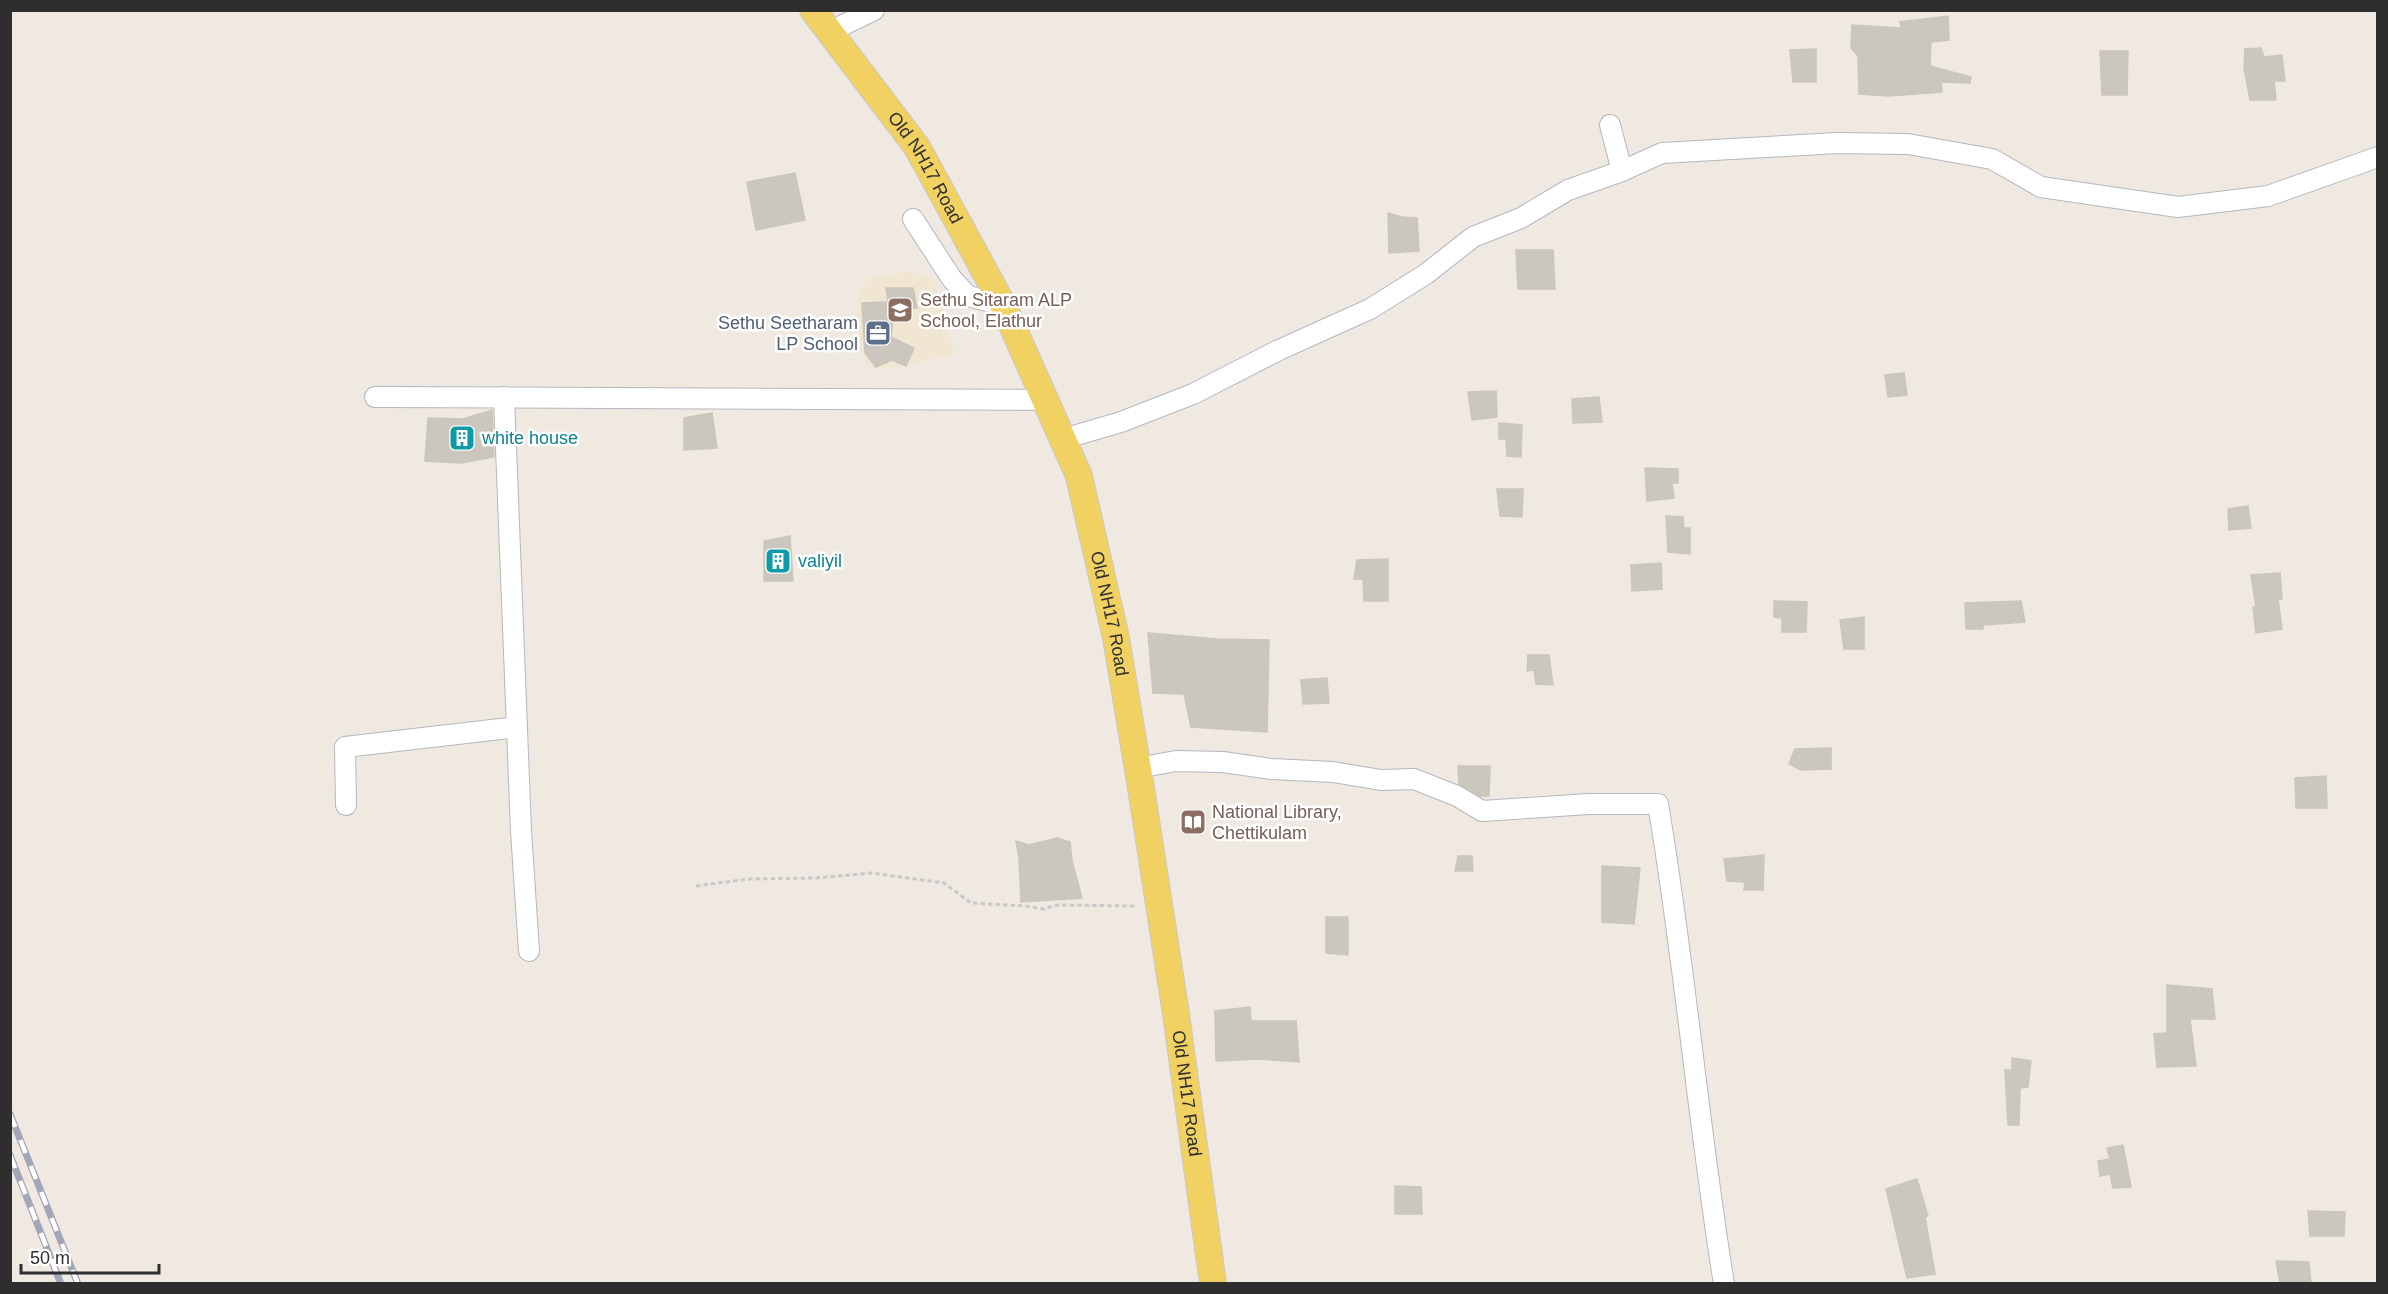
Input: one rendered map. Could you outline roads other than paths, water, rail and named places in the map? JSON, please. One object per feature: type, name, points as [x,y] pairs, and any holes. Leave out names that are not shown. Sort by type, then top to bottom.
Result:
[{"type":"main road","name":"Old NH17 Road","points":[[813,10],[917,147],[1003,305],[1079,476],[1116,638],[1176,1014],[1213,1284]]},
{"type":"street","points":[[829,32],[874,10]]},
{"type":"street","points":[[1610,125],[1622,171]]},
{"type":"street","points":[[1063,439],[1121,422],[1193,394],[1279,350],[1370,309],[1425,274],[1473,237],[1521,218],[1568,190],[1622,171],[1662,153],[1837,143],[1908,144],[1992,159],[2041,187],[2178,207],[2268,196],[2378,157]]},
{"type":"street","points":[[913,219],[952,279],[968,296],[1003,305]]},
{"type":"street","points":[[375,397],[1046,400]]},
{"type":"street","points":[[504,397],[517,727],[529,951]]},
{"type":"street","points":[[346,805],[345,747],[517,727]]},
{"type":"street","points":[[1137,768],[1176,761],[1223,762],[1272,769],[1333,772],[1381,780],[1414,780],[1457,796],[1482,811],[1589,804],[1658,804],[1675,905],[1692,1053],[1724,1284]]},
{"type":"railway","points":[[10,1114],[78,1284]]},
{"type":"railway","points":[[10,1155],[61,1284]]},
{"type":"place","name":"Sethu Sitaram ALP School, Elathur","points":[[900,310]]},
{"type":"place","name":"Sethu Seetharam LP School","points":[[878,333]]},
{"type":"place","name":"white house","points":[[462,438]]},
{"type":"place","name":"valiyil","points":[[778,561]]},
{"type":"place","name":"National Library, Chettikulam","points":[[1193,822]]}]
